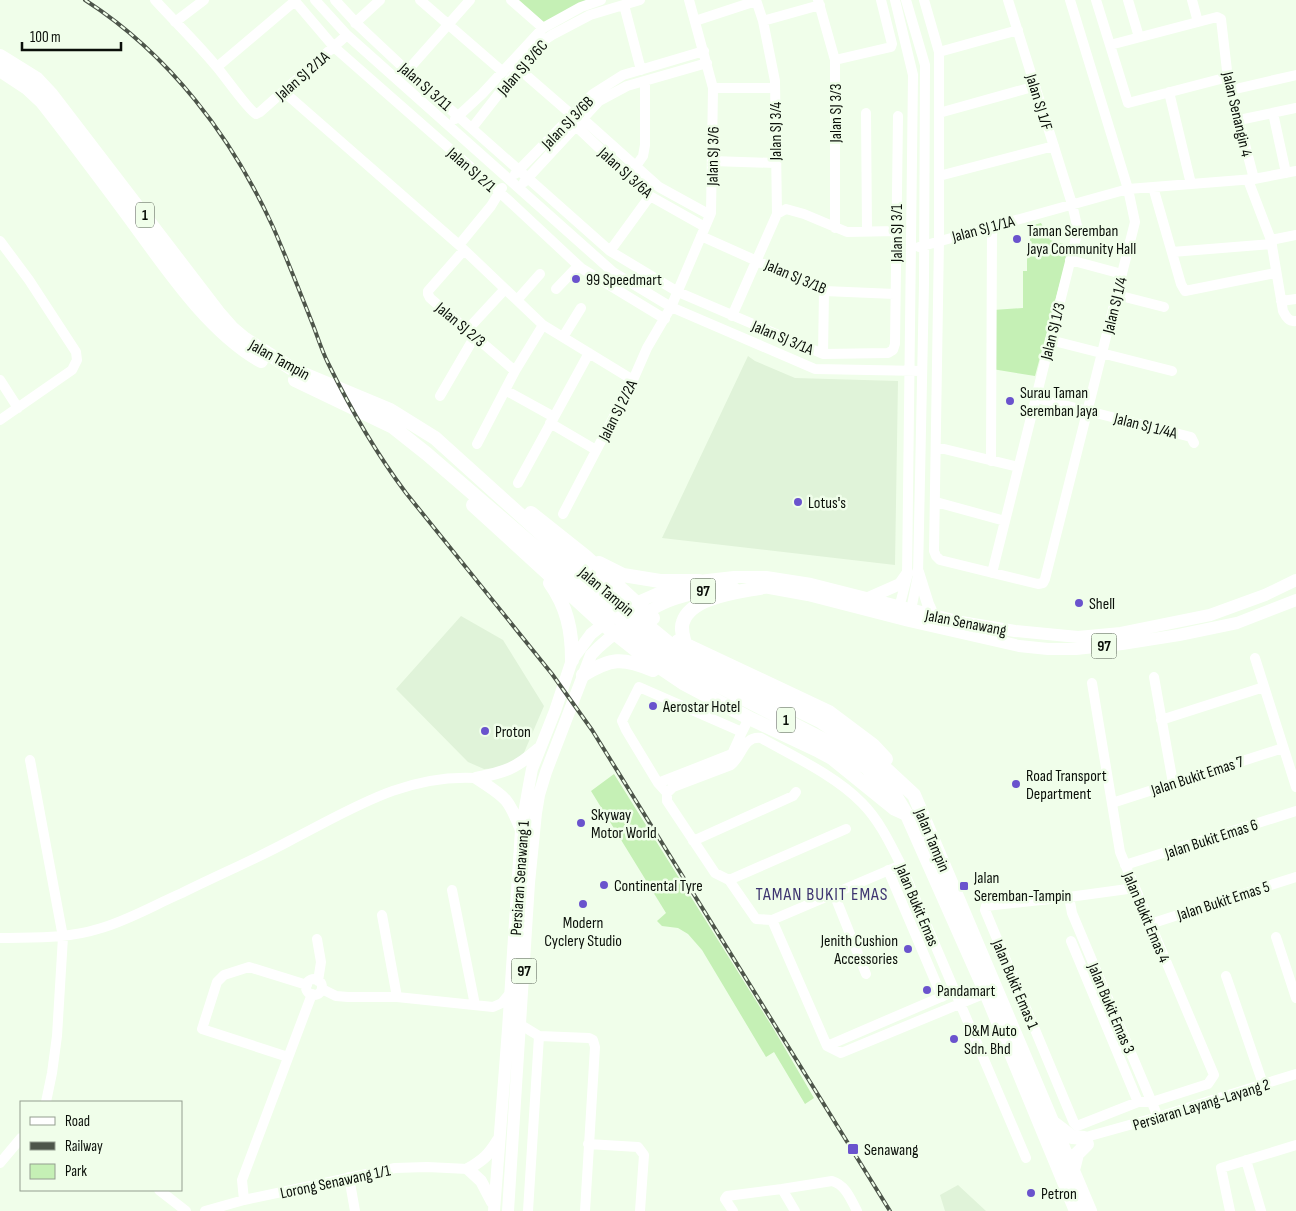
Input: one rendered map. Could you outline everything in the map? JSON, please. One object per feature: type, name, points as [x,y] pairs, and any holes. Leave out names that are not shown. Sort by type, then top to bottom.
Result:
[{"type":"highway","name":"Jalan Tampin","points":[[0,56],[37,79],[51,94],[232,328],[292,374]]},
{"type":"highway","name":"Jalan Tampin","points":[[0,70],[27,88],[42,102],[174,276],[224,335],[251,355],[389,419],[435,438],[598,584],[682,654],[820,722],[871,755],[914,795],[1053,1122],[1058,1152],[1073,1170],[1090,1211]]},
{"type":"highway","name":"Jalan Tampin","points":[[389,419],[601,604],[674,663],[820,738],[858,762],[895,794],[907,815],[1058,1152],[1076,1211]]},
{"type":"highway","points":[[389,419],[473,506],[614,634],[684,683],[749,718],[832,758],[895,809],[907,815]]},
{"type":"highway","points":[[435,438],[585,556],[676,640],[783,688],[830,712],[873,744],[898,771],[914,795]]},
{"type":"highway","points":[[585,556],[623,575],[660,581],[699,581]]},
{"type":"highway","points":[[539,565],[559,595],[570,627],[571,664]]},
{"type":"highway","points":[[685,645],[682,622],[688,612],[714,597],[764,587]]},
{"type":"highway","points":[[581,681],[601,664],[623,660],[639,664],[684,683]]},
{"type":"highway","points":[[1053,1122],[1072,1136],[1086,1141],[1077,1154],[1073,1170]]},
{"type":"main road","points":[[866,599],[900,584],[912,573],[933,616]]},
{"type":"main road","name":"Jalan Senawang","points":[[635,602],[670,588],[699,581],[734,577],[766,577],[811,584],[866,599],[904,614],[933,616],[988,627],[1078,638],[1121,633],[1210,614],[1265,595],[1296,580]]},
{"type":"main road","name":"Jalan Senawang","points":[[647,613],[675,598],[704,591],[764,587],[904,614],[1019,646],[1076,650],[1179,635],[1237,623],[1296,600]]},
{"type":"main road","name":"97","points":[[602,624],[635,602]]},
{"type":"main road","name":"97","points":[[614,634],[647,613]]},
{"type":"main road","name":"Persiaran Senawang 1","points":[[508,1211],[515,1027],[511,992],[521,830],[532,769],[571,664],[581,646],[602,624]]},
{"type":"main road","name":"Persiaran Senawang 1","points":[[494,1209],[499,1139],[515,1027],[539,795],[591,655],[614,634]]},
{"type":"main road","points":[[476,778],[510,770],[521,764],[541,746]]},
{"type":"main road","points":[[476,778],[506,798],[512,806],[521,830]]},
{"type":"main road","points":[[494,1209],[486,1187],[468,1169],[482,1161],[499,1139]]},
{"type":"street","points":[[155,0],[217,67],[294,1]]},
{"type":"street","points":[[175,22],[204,0]]},
{"type":"street","points":[[315,0],[347,35],[613,272],[671,307],[816,369],[922,371]]},
{"type":"street","name":"Jalan SJ 3/11","points":[[335,0],[408,71],[610,252]]},
{"type":"street","points":[[356,22],[380,0]]},
{"type":"street","points":[[420,0],[502,72]]},
{"type":"street","points":[[408,71],[470,0]]},
{"type":"street","points":[[511,0],[543,28]]},
{"type":"street","points":[[448,126],[543,28],[581,7],[601,0]]},
{"type":"street","name":"Jalan SJ 3/6C","points":[[472,128],[538,45],[552,35],[590,15],[640,0]]},
{"type":"street","name":"Jalan SJ 3/6","points":[[671,307],[710,215],[713,88],[689,0]]},
{"type":"street","points":[[695,21],[756,0]]},
{"type":"street","name":"Jalan SJ 3/4","points":[[732,316],[777,214],[775,88],[763,21],[756,0]]},
{"type":"street","points":[[835,60],[891,47],[892,44],[881,0]]},
{"type":"street","points":[[894,0],[913,76],[910,370],[912,573]]},
{"type":"street","points":[[904,614],[912,573],[922,371],[925,65],[906,0]]},
{"type":"street","points":[[924,0],[939,52],[939,240],[934,551],[940,560],[992,573]]},
{"type":"street","name":"Jalan SJ 1/F","points":[[1008,0],[1072,204]]},
{"type":"street","name":"Jalan SJ 1/4","points":[[992,573],[1038,584],[1043,583],[1045,579],[1135,222],[1128,189],[1070,0]]},
{"type":"street","points":[[1096,0],[1128,103],[1228,77]]},
{"type":"street","points":[[1128,0],[1139,37]]},
{"type":"street","points":[[1110,45],[1198,22],[1192,0]]},
{"type":"street","name":"Jalan SJ 2/1","points":[[294,1],[334,47],[503,196],[578,266],[665,319]]},
{"type":"street","points":[[763,21],[819,2]]},
{"type":"street","name":"Jalan SJ 3/3","points":[[819,2],[835,60],[835,228]]},
{"type":"street","points":[[624,5],[641,70]]},
{"type":"street","name":"Jalan Senangin 4","points":[[1198,22],[1217,17],[1221,19],[1228,77],[1251,180],[1271,242],[1281,301],[1286,318],[1296,321]]},
{"type":"street","points":[[939,52],[1018,30]]},
{"type":"street","name":"Jalan SJ 2/1A","points":[[217,67],[252,112],[256,114],[284,92],[347,35]]},
{"type":"street","name":"Jalan SJ 3/6B","points":[[503,196],[509,180],[593,94],[623,75],[704,51]]},
{"type":"street","points":[[461,247],[491,206],[503,196],[518,188],[529,178],[599,102],[627,86],[707,63]]},
{"type":"street","points":[[519,68],[572,115]]},
{"type":"street","points":[[1231,90],[1296,75]]},
{"type":"street","points":[[636,166],[643,156],[645,81]]},
{"type":"street","points":[[939,112],[1036,86]]},
{"type":"street","points":[[713,88],[775,88]]},
{"type":"street","points":[[284,92],[461,247],[543,325],[633,380]]},
{"type":"street","points":[[1169,92],[1191,184]]},
{"type":"street","points":[[1239,120],[1296,108]]},
{"type":"street","points":[[866,113],[868,231]]},
{"type":"street","points":[[1273,113],[1291,172]]},
{"type":"street","name":"Jalan SJ 3/1","points":[[894,350],[898,116]]},
{"type":"street","points":[[580,123],[636,166],[659,187],[710,215]]},
{"type":"street","name":"Jalan SJ 3/6A","points":[[580,123],[650,196],[703,231]]},
{"type":"street","points":[[939,176],[1054,146]]},
{"type":"street","points":[[712,161],[775,163]]},
{"type":"street","name":"Jalan SJ 1/1A","points":[[924,244],[1128,189],[1251,180],[1291,172]]},
{"type":"street","points":[[1153,187],[1181,284],[1185,291],[1276,273]]},
{"type":"street","points":[[610,252],[650,196]]},
{"type":"street","name":"Jalan SJ 1/3","points":[[992,573],[1078,230],[1072,204]]},
{"type":"street","points":[[777,214],[786,209],[804,214],[847,232],[896,231]]},
{"type":"street","points":[[991,460],[992,226]]},
{"type":"street","name":"Jalan SJ 3/1B","points":[[703,231],[758,260],[824,291],[895,294]]},
{"type":"street","points":[[1172,252],[1271,242],[1296,235]]},
{"type":"street","points":[[0,241],[30,280],[76,352],[77,360],[72,370],[0,420]]},
{"type":"street","points":[[911,254],[924,244]]},
{"type":"street","name":"Jalan SJ 2/3","points":[[461,247],[428,291],[428,294],[430,298],[516,371]]},
{"type":"street","name":"Jalan SJ 3/1A","points":[[610,252],[678,292],[823,354],[888,354],[894,350]]},
{"type":"street","points":[[1070,260],[1122,274]]},
{"type":"street","points":[[556,289],[578,266]]},
{"type":"street","points":[[517,300],[540,274]]},
{"type":"street","points":[[440,396],[471,332],[505,289]]},
{"type":"street","points":[[823,354],[824,291]]},
{"type":"street","points":[[1117,295],[1164,307]]},
{"type":"street","points":[[1281,301],[1296,299]]},
{"type":"street","name":"Jalan SJ 2/2A","points":[[563,514],[671,307]]},
{"type":"street","points":[[563,337],[581,308]]},
{"type":"street","points":[[477,444],[505,390],[543,325]]},
{"type":"street","points":[[1050,340],[1172,371]]},
{"type":"street","points":[[518,483],[589,353]]},
{"type":"street","points":[[0,380],[18,408]]},
{"type":"street","points":[[505,390],[596,450]]},
{"type":"street","name":"Jalan SJ 1/4A","points":[[1036,398],[1191,436],[1194,443]]},
{"type":"street","points":[[936,447],[1018,467]]},
{"type":"street","points":[[936,502],[1005,521]]},
{"type":"street","points":[[1255,658],[1296,787]]},
{"type":"street","points":[[1154,677],[1173,783]]},
{"type":"street","name":"Jalan Bukit Emas 4","points":[[1092,683],[1120,852],[1214,1075],[1208,1084],[1152,1102]]},
{"type":"street","points":[[742,732],[639,686],[622,721],[658,783],[667,794],[667,801],[693,841],[715,873],[729,880],[756,919],[772,920],[901,864]]},
{"type":"street","points":[[1161,720],[1264,687]]},
{"type":"street","points":[[658,783],[732,754],[749,718]]},
{"type":"street","name":"Jalan Bukit Emas","points":[[667,794],[673,787],[731,765],[737,760],[749,739],[755,737],[761,738],[843,786],[863,803],[884,832],[901,864],[1026,1158]]},
{"type":"street","name":"Jalan Bukit Emas 7","points":[[1112,802],[1283,748]]},
{"type":"street","points":[[30,760],[64,937],[56,1036],[46,1101]]},
{"type":"street","points":[[0,938],[64,937],[98,929],[130,917],[279,847],[394,789],[421,782],[460,777],[476,778]]},
{"type":"street","points":[[693,841],[793,796],[796,792]]},
{"type":"street","name":"Jalan Bukit Emas 6","points":[[1125,865],[1296,811]]},
{"type":"street","points":[[729,880],[846,829]]},
{"type":"street","points":[[888,870],[942,997]]},
{"type":"street","name":"Jalan Bukit Emas 5","points":[[1150,924],[1296,877]]},
{"type":"street","name":"Jalan Bukit Emas 1","points":[[1135,888],[1069,898],[991,904],[986,906],[985,910],[1074,1123],[1077,1126],[1082,1125],[1138,1102],[1152,1102]]},
{"type":"street","points":[[452,890],[475,1005]]},
{"type":"street","points":[[834,894],[866,974]]},
{"type":"street","name":"Jalan Bukit Emas 3","points":[[1069,898],[1072,913],[1158,1117]]},
{"type":"street","points":[[382,915],[397,997]]},
{"type":"street","points":[[772,920],[827,1046],[841,1053],[986,993]]},
{"type":"street","points":[[1276,937],[1296,998]]},
{"type":"street","points":[[288,1057],[202,1029],[216,982],[224,975],[249,967],[319,994],[321,962],[317,939]]},
{"type":"street","points":[[1071,941],[1138,1102]]},
{"type":"street","points":[[1226,976],[1263,1084]]},
{"type":"street","points":[[320,985],[336,996],[348,998],[397,997],[493,1007],[502,1003],[511,992]]},
{"type":"street","points":[[244,1200],[242,1180],[288,1057],[309,990]]},
{"type":"street","points":[[827,1046],[955,992]]},
{"type":"street","points":[[493,1007],[515,1027],[539,1036],[588,1038],[593,1040],[595,1047],[585,1211]]},
{"type":"street","points":[[528,1211],[539,1036]]},
{"type":"street","name":"Persiaran Layang-Layang 2","points":[[1058,1152],[1105,1133],[1296,1074]]},
{"type":"street","points":[[0,1163],[20,1139]]},
{"type":"street","points":[[588,1144],[638,1148],[644,1155],[640,1211]]},
{"type":"street","points":[[1230,1211],[1221,1168],[1296,1145]]},
{"type":"street","points":[[1246,1160],[1261,1211]]},
{"type":"street","name":"Lorong Senawang 1/1","points":[[205,1211],[244,1200],[395,1168],[427,1166],[468,1169]]},
{"type":"street","points":[[349,1177],[355,1211]]},
{"type":"street","points":[[732,1211],[725,1199],[727,1196],[832,1181],[839,1183],[843,1187],[857,1211]]},
{"type":"street","points":[[782,1189],[795,1211]]},
{"type":"street","points":[[160,1191],[186,1211]]},
{"type":"shaded area","points":[[748,356],[755,361],[795,378],[898,381],[895,565],[662,538]]},
{"type":"shaded area","points":[[461,616],[503,640],[544,706],[520,762],[503,768],[484,769],[468,762],[396,689]]},
{"type":"shaded area","points":[[958,1185],[986,1211],[945,1211],[940,1195]]},
{"type":"green space","points":[[519,0],[588,0],[545,23]]},
{"type":"green space","points":[[1041,223],[1050,240],[1070,246],[1035,376],[992,369],[993,310],[1023,308],[1023,271],[1027,271],[1027,251],[1030,250],[1030,226]]},
{"type":"green space","points":[[614,774],[773,1028],[814,1098],[805,1104],[774,1052],[766,1057],[702,950],[688,934],[678,928],[662,926],[657,921],[666,913],[591,791]]},
{"type":"railway","points":[[85,0],[116,22],[171,72],[218,130],[257,194],[273,227],[326,358],[364,430],[406,493],[552,674],[592,730],[890,1211]]},
{"type":"place","name":"Taman Seremban Jaya Community Hall","points":[[1017,239]]},
{"type":"place","name":"99 Speedmart","points":[[576,279]]},
{"type":"place","name":"Surau Taman Seremban Jaya","points":[[1010,401]]},
{"type":"place","name":"Lotus's","points":[[798,502]]},
{"type":"place","name":"Shell","points":[[1079,603]]},
{"type":"place","name":"Aerostar Hotel","points":[[653,706]]},
{"type":"place","name":"Proton","points":[[485,731]]},
{"type":"place","name":"Road Transport Department","points":[[1016,784]]},
{"type":"place","name":"Skyway Motor World","points":[[581,823]]},
{"type":"place","name":"Continental Tyre","points":[[604,885]]},
{"type":"place","name":"Jalan Seremban-Tampin","points":[[964,886]]},
{"type":"place","name":"Modern Cyclery Studio","points":[[583,904]]},
{"type":"place","name":"Jenith Cushion Accessories","points":[[908,949]]},
{"type":"place","name":"Pandamart","points":[[927,990]]},
{"type":"place","name":"D&M Auto Sdn. Bhd","points":[[954,1039]]},
{"type":"place","name":"Senawang","points":[[853,1149]]},
{"type":"place","name":"Petron","points":[[1031,1193]]},
{"type":"district","name":"TAMAN BUKIT EMAS","points":[[822,894]]}]
